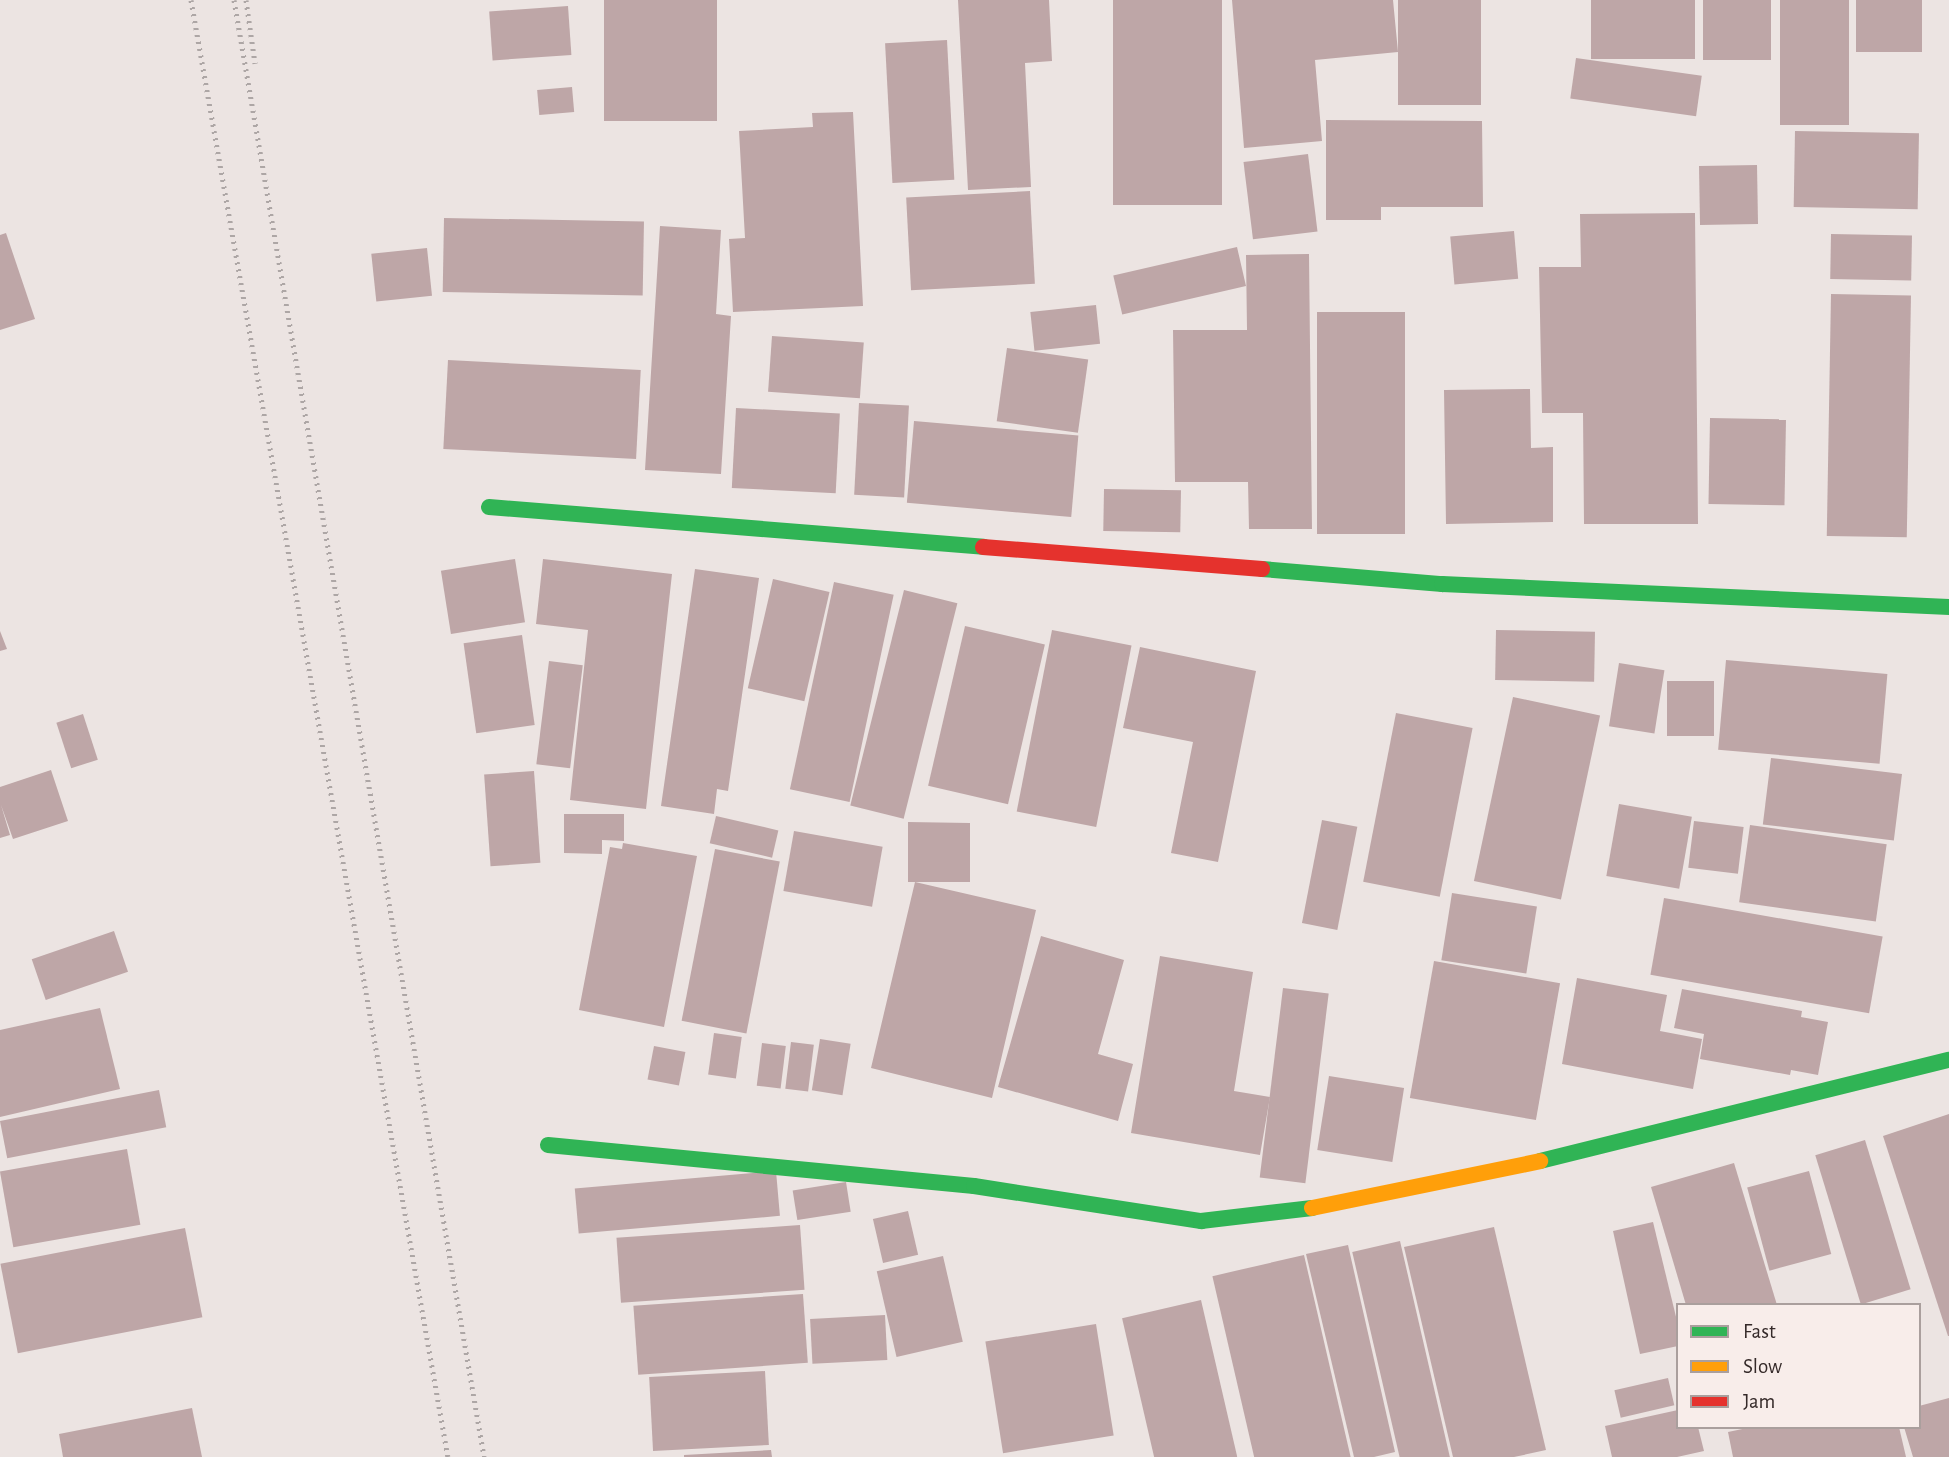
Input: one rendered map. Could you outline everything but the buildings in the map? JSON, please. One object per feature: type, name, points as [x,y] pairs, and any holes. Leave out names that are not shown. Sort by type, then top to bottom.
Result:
[{"type":"street","points":[[489,507],[1442,584],[1949,607]]},
{"type":"street","points":[[548,1145],[974,1186],[1201,1221],[1278,1215],[1620,1145],[1949,1060]]},
{"type":"railway","points":[[191,0],[448,1457]]},
{"type":"railway","points":[[234,0],[484,1457]]},
{"type":"railway","points":[[246,0],[255,63]]},
{"type":"traffic: fast","points":[[489,507],[983,547]]},
{"type":"traffic: fast","points":[[1262,569],[1442,584],[1949,607]]},
{"type":"traffic: fast","points":[[1540,1161],[1949,1060]]},
{"type":"traffic: fast","points":[[548,1145],[974,1186],[1201,1221],[1312,1208]]},
{"type":"traffic: slow","points":[[1312,1208],[1540,1161]]},
{"type":"traffic: jam","points":[[983,547],[1262,569]]}]
